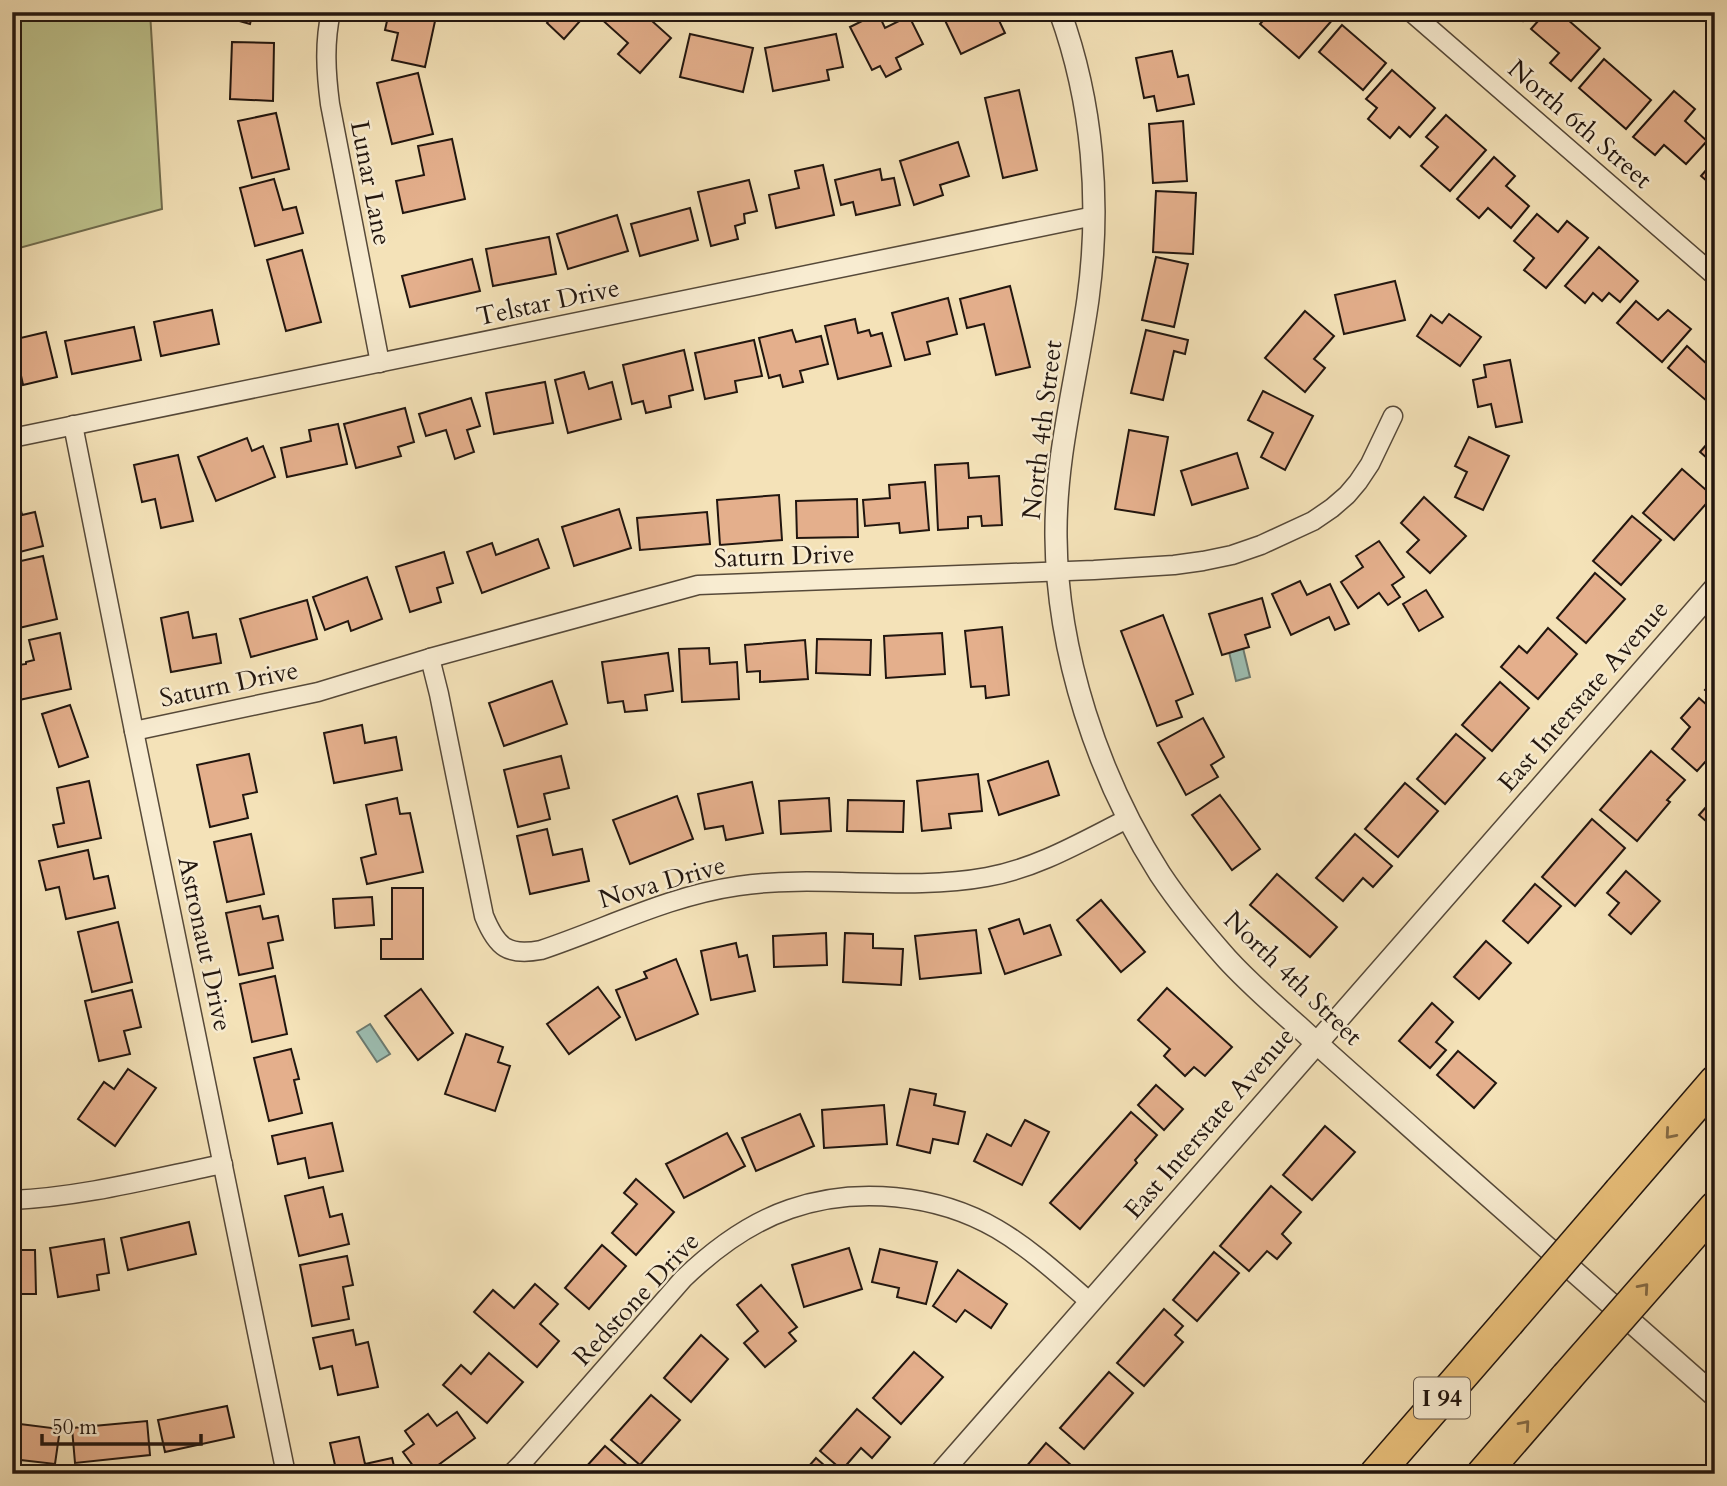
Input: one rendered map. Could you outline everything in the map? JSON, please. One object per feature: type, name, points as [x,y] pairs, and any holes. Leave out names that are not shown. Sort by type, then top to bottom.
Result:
[{"type":"highway","name":"I 94","points":[[1376,1474],[1715,1082]]},
{"type":"highway","points":[[1483,1474],[1715,1208]]},
{"type":"street","name":"Lunar Lane","points":[[331,12],[326,46],[330,104],[380,363]]},
{"type":"street","name":"North 4th Street","points":[[1060,12],[1086,109],[1094,216],[1093,256],[1087,303],[1062,448],[1056,537],[1058,572],[1068,641],[1086,715],[1129,818],[1160,874],[1183,906],[1248,981],[1715,1396]]},
{"type":"street","name":"North 6th Street","points":[[1411,12],[1715,276]]},
{"type":"street","name":"Telstar Drive","points":[[12,438],[1094,216]]},
{"type":"street","name":"Saturn Drive","points":[[134,732],[318,692],[430,658],[698,585],[1058,572],[1174,565],[1232,555],[1285,535],[1332,508],[1353,489],[1370,464],[1393,416]]},
{"type":"street","name":"Astronaut Drive","points":[[73,425],[286,1474]]},
{"type":"street","name":"East Interstate Avenue","points":[[940,1474],[1715,588]]},
{"type":"street","name":"Nova Drive","points":[[430,658],[484,916],[499,943],[510,951],[525,953],[541,950],[654,907],[736,886],[788,882],[932,882],[988,877],[1016,870],[1069,849],[1129,818]]},
{"type":"street","points":[[12,1200],[88,1191],[223,1164]]},
{"type":"street","name":"Redstone Drive","points":[[511,1474],[699,1263],[738,1234],[790,1209],[839,1198],[866,1197],[892,1198],[947,1207],[988,1224],[1020,1244],[1090,1302]]},
{"type":"green space","points":[[12,12],[150,12],[162,209],[12,250]]},
{"type":"water","points":[[1243,648],[1250,677],[1236,681],[1229,652]]},
{"type":"water","points":[[370,1024],[390,1054],[377,1062],[357,1032]]},
{"type":"building","points":[[218,12],[253,12],[250,24],[218,15]]},
{"type":"building","points":[[389,12],[437,12],[425,67],[392,60],[398,33],[385,30]]},
{"type":"building","points":[[554,12],[588,12],[564,39],[547,23]]},
{"type":"building","points":[[603,12],[642,12],[671,38],[640,73],[618,54],[628,43],[599,17]]},
{"type":"building","points":[[941,12],[995,12],[1005,33],[961,54]]},
{"type":"building","points":[[1271,12],[1288,12],[1297,20],[1304,12],[1327,12],[1334,18],[1299,58],[1260,24]]},
{"type":"building","points":[[1514,12],[1531,12],[1523,21]]},
{"type":"building","points":[[1546,12],[1559,12],[1600,48],[1571,81],[1550,63],[1559,53],[1531,29]]},
{"type":"building","points":[[878,13],[885,28],[909,16],[923,44],[896,58],[901,69],[886,77],[880,66],[872,70],[850,27]]},
{"type":"building","points":[[1342,25],[1386,63],[1363,90],[1319,52]]},
{"type":"building","points":[[690,34],[753,48],[743,92],[680,77]]},
{"type":"building","points":[[836,34],[843,67],[827,70],[829,80],[773,91],[765,48]]},
{"type":"building","points":[[232,42],[274,43],[273,101],[230,99]]},
{"type":"building","points":[[1172,51],[1178,77],[1188,75],[1194,104],[1157,111],[1154,96],[1144,98],[1136,58]]},
{"type":"building","points":[[1604,59],[1651,100],[1626,129],[1579,88]]},
{"type":"building","points":[[1392,70],[1435,108],[1410,137],[1399,127],[1390,138],[1368,119],[1377,108],[1366,99]]},
{"type":"building","points":[[418,73],[433,134],[392,144],[377,83]]},
{"type":"building","points":[[1019,90],[1037,170],[1003,178],[985,98]]},
{"type":"building","points":[[1674,91],[1695,109],[1685,121],[1707,141],[1686,164],[1664,145],[1655,155],[1633,137]]},
{"type":"building","points":[[276,113],[289,169],[252,178],[238,121]]},
{"type":"building","points":[[1446,115],[1486,150],[1450,191],[1421,166],[1438,147],[1426,137]]},
{"type":"building","points":[[1183,121],[1187,181],[1153,183],[1149,124]]},
{"type":"building","points":[[452,139],[465,199],[403,213],[396,181],[424,175],[418,146]]},
{"type":"building","points":[[958,142],[969,176],[940,185],[943,195],[914,205],[900,161]]},
{"type":"building","points":[[1494,157],[1515,176],[1506,186],[1529,206],[1511,228],[1488,208],[1479,218],[1457,199]]},
{"type":"building","points":[[1715,160],[1715,188],[1701,176]]},
{"type":"building","points":[[823,165],[834,215],[776,228],[769,195],[799,188],[795,171]]},
{"type":"building","points":[[880,169],[882,180],[894,178],[900,205],[856,215],[853,202],[841,205],[835,180]]},
{"type":"building","points":[[274,179],[283,210],[296,207],[303,233],[255,246],[240,188]]},
{"type":"building","points":[[749,180],[757,211],[744,214],[745,223],[735,226],[738,239],[711,246],[698,192]]},
{"type":"building","points":[[1156,191],[1196,193],[1193,254],[1153,252]]},
{"type":"building","points":[[690,208],[698,240],[640,256],[631,224]]},
{"type":"building","points":[[1537,214],[1558,232],[1567,221],[1588,238],[1546,288],[1524,270],[1534,258],[1514,241]]},
{"type":"building","points":[[617,215],[628,251],[568,269],[557,234]]},
{"type":"building","points":[[549,237],[556,274],[493,286],[486,249]]},
{"type":"building","points":[[1599,247],[1638,281],[1620,302],[1609,293],[1602,301],[1593,293],[1585,303],[1565,286]]},
{"type":"building","points":[[302,250],[321,322],[286,331],[267,260]]},
{"type":"building","points":[[1156,257],[1188,264],[1174,327],[1142,320]]},
{"type":"building","points":[[472,259],[480,291],[410,307],[402,276]]},
{"type":"building","points":[[1395,281],[1405,320],[1344,334],[1335,295]]},
{"type":"building","points":[[1010,286],[1030,367],[996,375],[984,324],[967,328],[960,299]]},
{"type":"building","points":[[948,298],[957,334],[927,342],[930,354],[905,360],[892,313]]},
{"type":"building","points":[[1636,301],[1658,320],[1668,310],[1691,329],[1662,362],[1617,323]]},
{"type":"building","points":[[212,310],[219,344],[161,356],[154,322]]},
{"type":"building","points":[[1305,311],[1334,336],[1314,359],[1325,368],[1305,392],[1265,358]]},
{"type":"building","points":[[1449,314],[1481,337],[1460,366],[1417,336],[1431,315],[1442,323]]},
{"type":"building","points":[[855,319],[858,333],[869,330],[871,336],[882,333],[891,366],[838,379],[825,326]]},
{"type":"building","points":[[134,327],[141,360],[72,374],[65,341]]},
{"type":"building","points":[[792,330],[796,342],[821,336],[828,364],[800,371],[803,382],[783,387],[780,375],[769,378],[759,338]]},
{"type":"building","points":[[1146,330],[1188,340],[1185,354],[1174,351],[1163,400],[1131,393]]},
{"type":"building","points":[[46,332],[57,377],[23,385],[20,371],[12,373],[12,340]]},
{"type":"building","points":[[754,340],[762,376],[735,381],[737,392],[705,399],[695,353]]},
{"type":"building","points":[[1687,346],[1707,364],[1715,355],[1715,395],[1708,402],[1668,368]]},
{"type":"building","points":[[684,350],[693,390],[669,396],[671,407],[646,413],[643,401],[632,404],[623,365]]},
{"type":"building","points":[[1510,360],[1522,422],[1496,427],[1491,404],[1478,407],[1473,380],[1486,377],[1484,365]]},
{"type":"building","points":[[584,372],[589,389],[612,382],[621,419],[568,433],[555,380]]},
{"type":"building","points":[[545,382],[553,423],[494,434],[486,393]]},
{"type":"building","points":[[1263,391],[1313,416],[1285,470],[1261,457],[1273,433],[1248,420]]},
{"type":"building","points":[[471,398],[480,426],[467,430],[474,452],[455,459],[446,430],[426,436],[419,414]]},
{"type":"building","points":[[405,408],[414,442],[398,447],[401,456],[356,468],[344,424]]},
{"type":"building","points":[[338,424],[347,464],[287,477],[281,448],[311,441],[309,430]]},
{"type":"building","points":[[1129,430],[1168,437],[1154,515],[1115,509]]},
{"type":"building","points":[[1715,435],[1715,465],[1700,452]]},
{"type":"building","points":[[1469,437],[1509,456],[1483,510],[1455,497],[1467,472],[1455,466]]},
{"type":"building","points":[[247,438],[252,451],[263,446],[275,477],[216,501],[198,457]]},
{"type":"building","points":[[1237,453],[1248,488],[1192,505],[1181,471]]},
{"type":"building","points":[[178,455],[193,521],[161,528],[155,499],[142,502],[134,465]]},
{"type":"building","points":[[968,463],[969,478],[999,476],[1002,525],[982,526],[981,516],[968,517],[968,528],[938,530],[935,465]]},
{"type":"building","points":[[1682,469],[1713,496],[1674,540],[1643,513]]},
{"type":"building","points":[[925,482],[929,530],[900,533],[899,523],[865,526],[863,500],[890,498],[889,485]]},
{"type":"building","points":[[15,486],[22,515],[35,512],[43,546],[12,554],[12,487]]},
{"type":"building","points":[[779,495],[782,540],[720,545],[717,500]]},
{"type":"building","points":[[1424,497],[1466,536],[1430,573],[1407,552],[1419,540],[1401,523]]},
{"type":"building","points":[[857,499],[858,537],[797,538],[796,501]]},
{"type":"building","points":[[619,509],[631,548],[574,566],[562,527]]},
{"type":"building","points":[[707,512],[710,544],[640,550],[637,518]]},
{"type":"building","points":[[1632,516],[1661,540],[1621,585],[1593,561]]},
{"type":"building","points":[[538,539],[549,568],[482,593],[467,552],[492,543],[496,555]]},
{"type":"building","points":[[1379,541],[1404,577],[1392,585],[1400,597],[1388,605],[1379,593],[1358,608],[1341,582],[1363,567],[1356,556]]},
{"type":"building","points":[[444,552],[453,583],[437,588],[441,602],[410,612],[396,567]]},
{"type":"building","points":[[43,556],[57,619],[19,628],[12,597],[12,563]]},
{"type":"building","points":[[1595,573],[1625,599],[1586,643],[1557,618]]},
{"type":"building","points":[[367,577],[382,619],[351,631],[348,621],[325,630],[313,597]]},
{"type":"building","points":[[1300,581],[1307,595],[1330,584],[1349,624],[1335,630],[1329,617],[1291,635],[1272,594]]},
{"type":"building","points":[[1426,590],[1443,617],[1419,631],[1403,604]]},
{"type":"building","points":[[1262,598],[1270,627],[1245,635],[1249,647],[1222,655],[1209,614]]},
{"type":"building","points":[[307,600],[317,639],[251,657],[240,619]]},
{"type":"building","points":[[188,612],[193,638],[216,634],[221,663],[171,672],[161,618]]},
{"type":"building","points":[[1163,615],[1193,694],[1176,701],[1182,717],[1157,726],[1121,631]]},
{"type":"building","points":[[1002,627],[1009,695],[986,698],[985,686],[971,687],[965,631]]},
{"type":"building","points":[[1548,628],[1577,654],[1538,699],[1501,667],[1519,646],[1527,653]]},
{"type":"building","points":[[60,633],[71,689],[19,700],[12,666],[34,660],[29,640]]},
{"type":"building","points":[[942,633],[945,674],[886,678],[884,636]]},
{"type":"building","points":[[817,639],[871,640],[870,675],[816,673]]},
{"type":"building","points":[[805,640],[808,679],[760,682],[760,671],[747,672],[745,645]]},
{"type":"building","points":[[709,648],[710,664],[737,662],[739,699],[682,702],[679,649]]},
{"type":"building","points":[[668,653],[673,691],[645,695],[647,710],[625,712],[623,701],[608,703],[602,662]]},
{"type":"building","points":[[1715,679],[1715,699],[1705,690]]},
{"type":"building","points":[[552,681],[567,724],[504,746],[489,703]]},
{"type":"building","points":[[1500,682],[1529,708],[1492,751],[1462,725]]},
{"type":"building","points":[[1699,698],[1715,712],[1715,751],[1697,771],[1672,749],[1690,727],[1681,718]]},
{"type":"building","points":[[70,705],[88,757],[59,767],[42,714]]},
{"type":"building","points":[[1203,718],[1224,757],[1211,765],[1218,777],[1186,795],[1158,743]]},
{"type":"building","points":[[362,725],[365,743],[396,737],[402,770],[334,783],[324,733]]},
{"type":"building","points":[[1456,734],[1485,758],[1445,804],[1417,779]]},
{"type":"building","points":[[1651,751],[1685,780],[1637,841],[1600,810]]},
{"type":"building","points":[[249,754],[257,792],[243,795],[248,818],[210,827],[197,765]]},
{"type":"building","points":[[561,756],[569,788],[544,794],[550,819],[518,827],[504,770]]},
{"type":"building","points":[[1048,761],[1059,795],[999,815],[988,781]]},
{"type":"building","points":[[978,774],[982,811],[949,814],[951,828],[922,831],[917,781]]},
{"type":"building","points":[[89,781],[101,838],[58,847],[53,825],[64,823],[57,788]]},
{"type":"building","points":[[752,782],[763,833],[726,840],[723,826],[705,829],[698,794]]},
{"type":"building","points":[[1405,783],[1438,811],[1398,857],[1365,829]]},
{"type":"building","points":[[1220,795],[1260,849],[1232,870],[1192,815]]},
{"type":"building","points":[[677,796],[693,839],[630,864],[613,820]]},
{"type":"building","points":[[1715,797],[1715,829],[1699,815]]},
{"type":"building","points":[[397,798],[400,814],[410,813],[423,872],[367,884],[361,858],[376,854],[366,805]]},
{"type":"building","points":[[829,798],[831,831],[781,834],[779,801]]},
{"type":"building","points":[[848,800],[904,801],[903,832],[847,831]]},
{"type":"building","points":[[1592,819],[1625,848],[1575,906],[1542,877]]},
{"type":"building","points":[[547,829],[553,855],[582,849],[589,881],[530,894],[517,836]]},
{"type":"building","points":[[251,834],[264,894],[227,902],[214,842]]},
{"type":"building","points":[[1355,834],[1392,866],[1373,887],[1363,878],[1343,901],[1316,878]]},
{"type":"building","points":[[88,850],[94,879],[108,876],[115,908],[66,919],[59,887],[46,890],[39,861]]},
{"type":"building","points":[[1626,871],[1660,901],[1631,934],[1609,915],[1619,903],[1607,893]]},
{"type":"building","points":[[1277,874],[1337,927],[1310,957],[1250,905]]},
{"type":"building","points":[[1535,884],[1561,906],[1528,943],[1503,921]]},
{"type":"building","points":[[392,888],[423,888],[423,959],[381,959],[381,939],[392,939]]},
{"type":"building","points":[[372,897],[374,925],[335,928],[333,899]]},
{"type":"building","points":[[1101,900],[1145,952],[1121,972],[1077,920]]},
{"type":"building","points":[[260,906],[263,919],[278,916],[283,940],[268,943],[273,968],[239,975],[226,913]]},
{"type":"building","points":[[1019,919],[1024,934],[1050,925],[1061,955],[1005,974],[989,929]]},
{"type":"building","points":[[118,922],[132,982],[92,992],[78,932]]},
{"type":"building","points":[[976,930],[981,973],[920,979],[915,936]]},
{"type":"building","points":[[826,933],[827,965],[774,967],[773,936]]},
{"type":"building","points":[[845,933],[873,934],[873,948],[903,949],[901,985],[843,982]]},
{"type":"building","points":[[1486,941],[1511,963],[1479,999],[1454,977]]},
{"type":"building","points":[[736,943],[739,957],[747,955],[755,991],[711,1000],[701,951]]},
{"type":"building","points":[[676,959],[698,1014],[636,1040],[616,990],[647,978],[644,972]]},
{"type":"building","points":[[275,976],[287,1034],[252,1042],[240,984]]},
{"type":"building","points":[[598,987],[620,1017],[569,1054],[547,1024]]},
{"type":"building","points":[[1167,988],[1232,1047],[1205,1076],[1194,1067],[1185,1076],[1164,1056],[1170,1049],[1138,1020]]},
{"type":"building","points":[[421,989],[453,1033],[418,1060],[385,1016]]},
{"type":"building","points":[[132,990],[141,1027],[124,1031],[130,1054],[99,1061],[85,1001]]},
{"type":"building","points":[[1432,1003],[1453,1022],[1436,1042],[1446,1050],[1430,1068],[1399,1041]]},
{"type":"building","points":[[466,1034],[503,1047],[498,1062],[510,1066],[495,1111],[445,1094]]},
{"type":"building","points":[[291,1049],[299,1079],[294,1080],[302,1113],[269,1121],[254,1058]]},
{"type":"building","points":[[1458,1051],[1496,1083],[1474,1108],[1437,1075]]},
{"type":"building","points":[[128,1069],[156,1088],[115,1146],[78,1119],[104,1082],[114,1089]]},
{"type":"building","points":[[1156,1085],[1183,1109],[1164,1130],[1138,1105]]},
{"type":"building","points":[[910,1089],[936,1094],[934,1105],[965,1112],[958,1144],[933,1139],[930,1153],[897,1145]]},
{"type":"building","points":[[884,1105],[887,1144],[824,1148],[822,1110]]},
{"type":"building","points":[[1131,1112],[1157,1135],[1135,1160],[1137,1163],[1080,1229],[1050,1203]]},
{"type":"building","points":[[800,1114],[814,1146],[756,1171],[742,1138]]},
{"type":"building","points":[[1025,1120],[1049,1132],[1022,1185],[974,1161],[987,1134],[1011,1146]]},
{"type":"building","points":[[332,1123],[343,1171],[309,1178],[305,1158],[278,1164],[272,1136]]},
{"type":"building","points":[[1325,1126],[1355,1152],[1312,1200],[1283,1175]]},
{"type":"building","points":[[727,1133],[745,1166],[684,1198],[666,1164]]},
{"type":"building","points":[[636,1179],[674,1212],[636,1255],[612,1233],[637,1204],[624,1193]]},
{"type":"building","points":[[1271,1186],[1301,1212],[1282,1234],[1291,1243],[1277,1259],[1267,1251],[1249,1271],[1220,1246]]},
{"type":"building","points":[[323,1187],[330,1217],[342,1214],[349,1244],[299,1256],[285,1196]]},
{"type":"building","points":[[189,1222],[196,1254],[128,1270],[121,1238]]},
{"type":"building","points":[[104,1239],[109,1273],[97,1275],[99,1290],[58,1297],[50,1248]]},
{"type":"building","points":[[602,1245],[626,1266],[589,1309],[565,1288]]},
{"type":"building","points":[[849,1248],[862,1289],[804,1307],[792,1265]]},
{"type":"building","points":[[880,1249],[937,1262],[926,1304],[897,1297],[899,1288],[872,1282]]},
{"type":"building","points":[[12,1250],[35,1250],[36,1294],[19,1294],[19,1304],[12,1304]]},
{"type":"building","points":[[1214,1252],[1239,1273],[1197,1321],[1173,1300]]},
{"type":"building","points":[[347,1256],[353,1285],[343,1287],[349,1319],[312,1326],[300,1265]]},
{"type":"building","points":[[958,1270],[1007,1304],[991,1328],[965,1310],[956,1322],[933,1306]]},
{"type":"building","points":[[535,1284],[558,1304],[540,1324],[559,1341],[537,1367],[474,1312],[493,1290],[514,1308]]},
{"type":"building","points":[[761,1285],[797,1327],[789,1333],[796,1341],[765,1367],[744,1343],[758,1331],[737,1305]]},
{"type":"building","points":[[1164,1309],[1183,1326],[1175,1335],[1183,1342],[1144,1386],[1117,1363]]},
{"type":"building","points":[[353,1330],[356,1345],[368,1342],[378,1387],[338,1395],[332,1366],[320,1369],[313,1338]]},
{"type":"building","points":[[701,1335],[728,1359],[691,1402],[664,1378]]},
{"type":"building","points":[[914,1352],[943,1377],[901,1424],[873,1398]]},
{"type":"building","points":[[489,1353],[523,1382],[487,1423],[443,1385],[461,1365],[471,1374]]},
{"type":"building","points":[[1109,1372],[1133,1393],[1084,1449],[1060,1428]]},
{"type":"building","points":[[651,1395],[680,1420],[640,1465],[611,1440]]},
{"type":"building","points":[[227,1406],[234,1437],[165,1452],[158,1420]]},
{"type":"building","points":[[857,1409],[890,1437],[872,1458],[861,1448],[842,1470],[820,1451]]},
{"type":"building","points":[[457,1412],[475,1438],[426,1474],[419,1474],[403,1452],[414,1444],[405,1431],[428,1414],[437,1426]]},
{"type":"building","points":[[147,1421],[150,1455],[75,1463],[72,1428]]},
{"type":"building","points":[[12,1423],[60,1429],[55,1464],[12,1459]]},
{"type":"building","points":[[359,1437],[365,1464],[392,1458],[396,1474],[337,1474],[330,1443]]},
{"type":"building","points":[[1046,1443],[1071,1465],[1063,1474],[1020,1474]]},
{"type":"building","points":[[605,1446],[637,1474],[591,1474],[585,1468]]},
{"type":"building","points":[[816,1458],[834,1474],[802,1474]]}]
